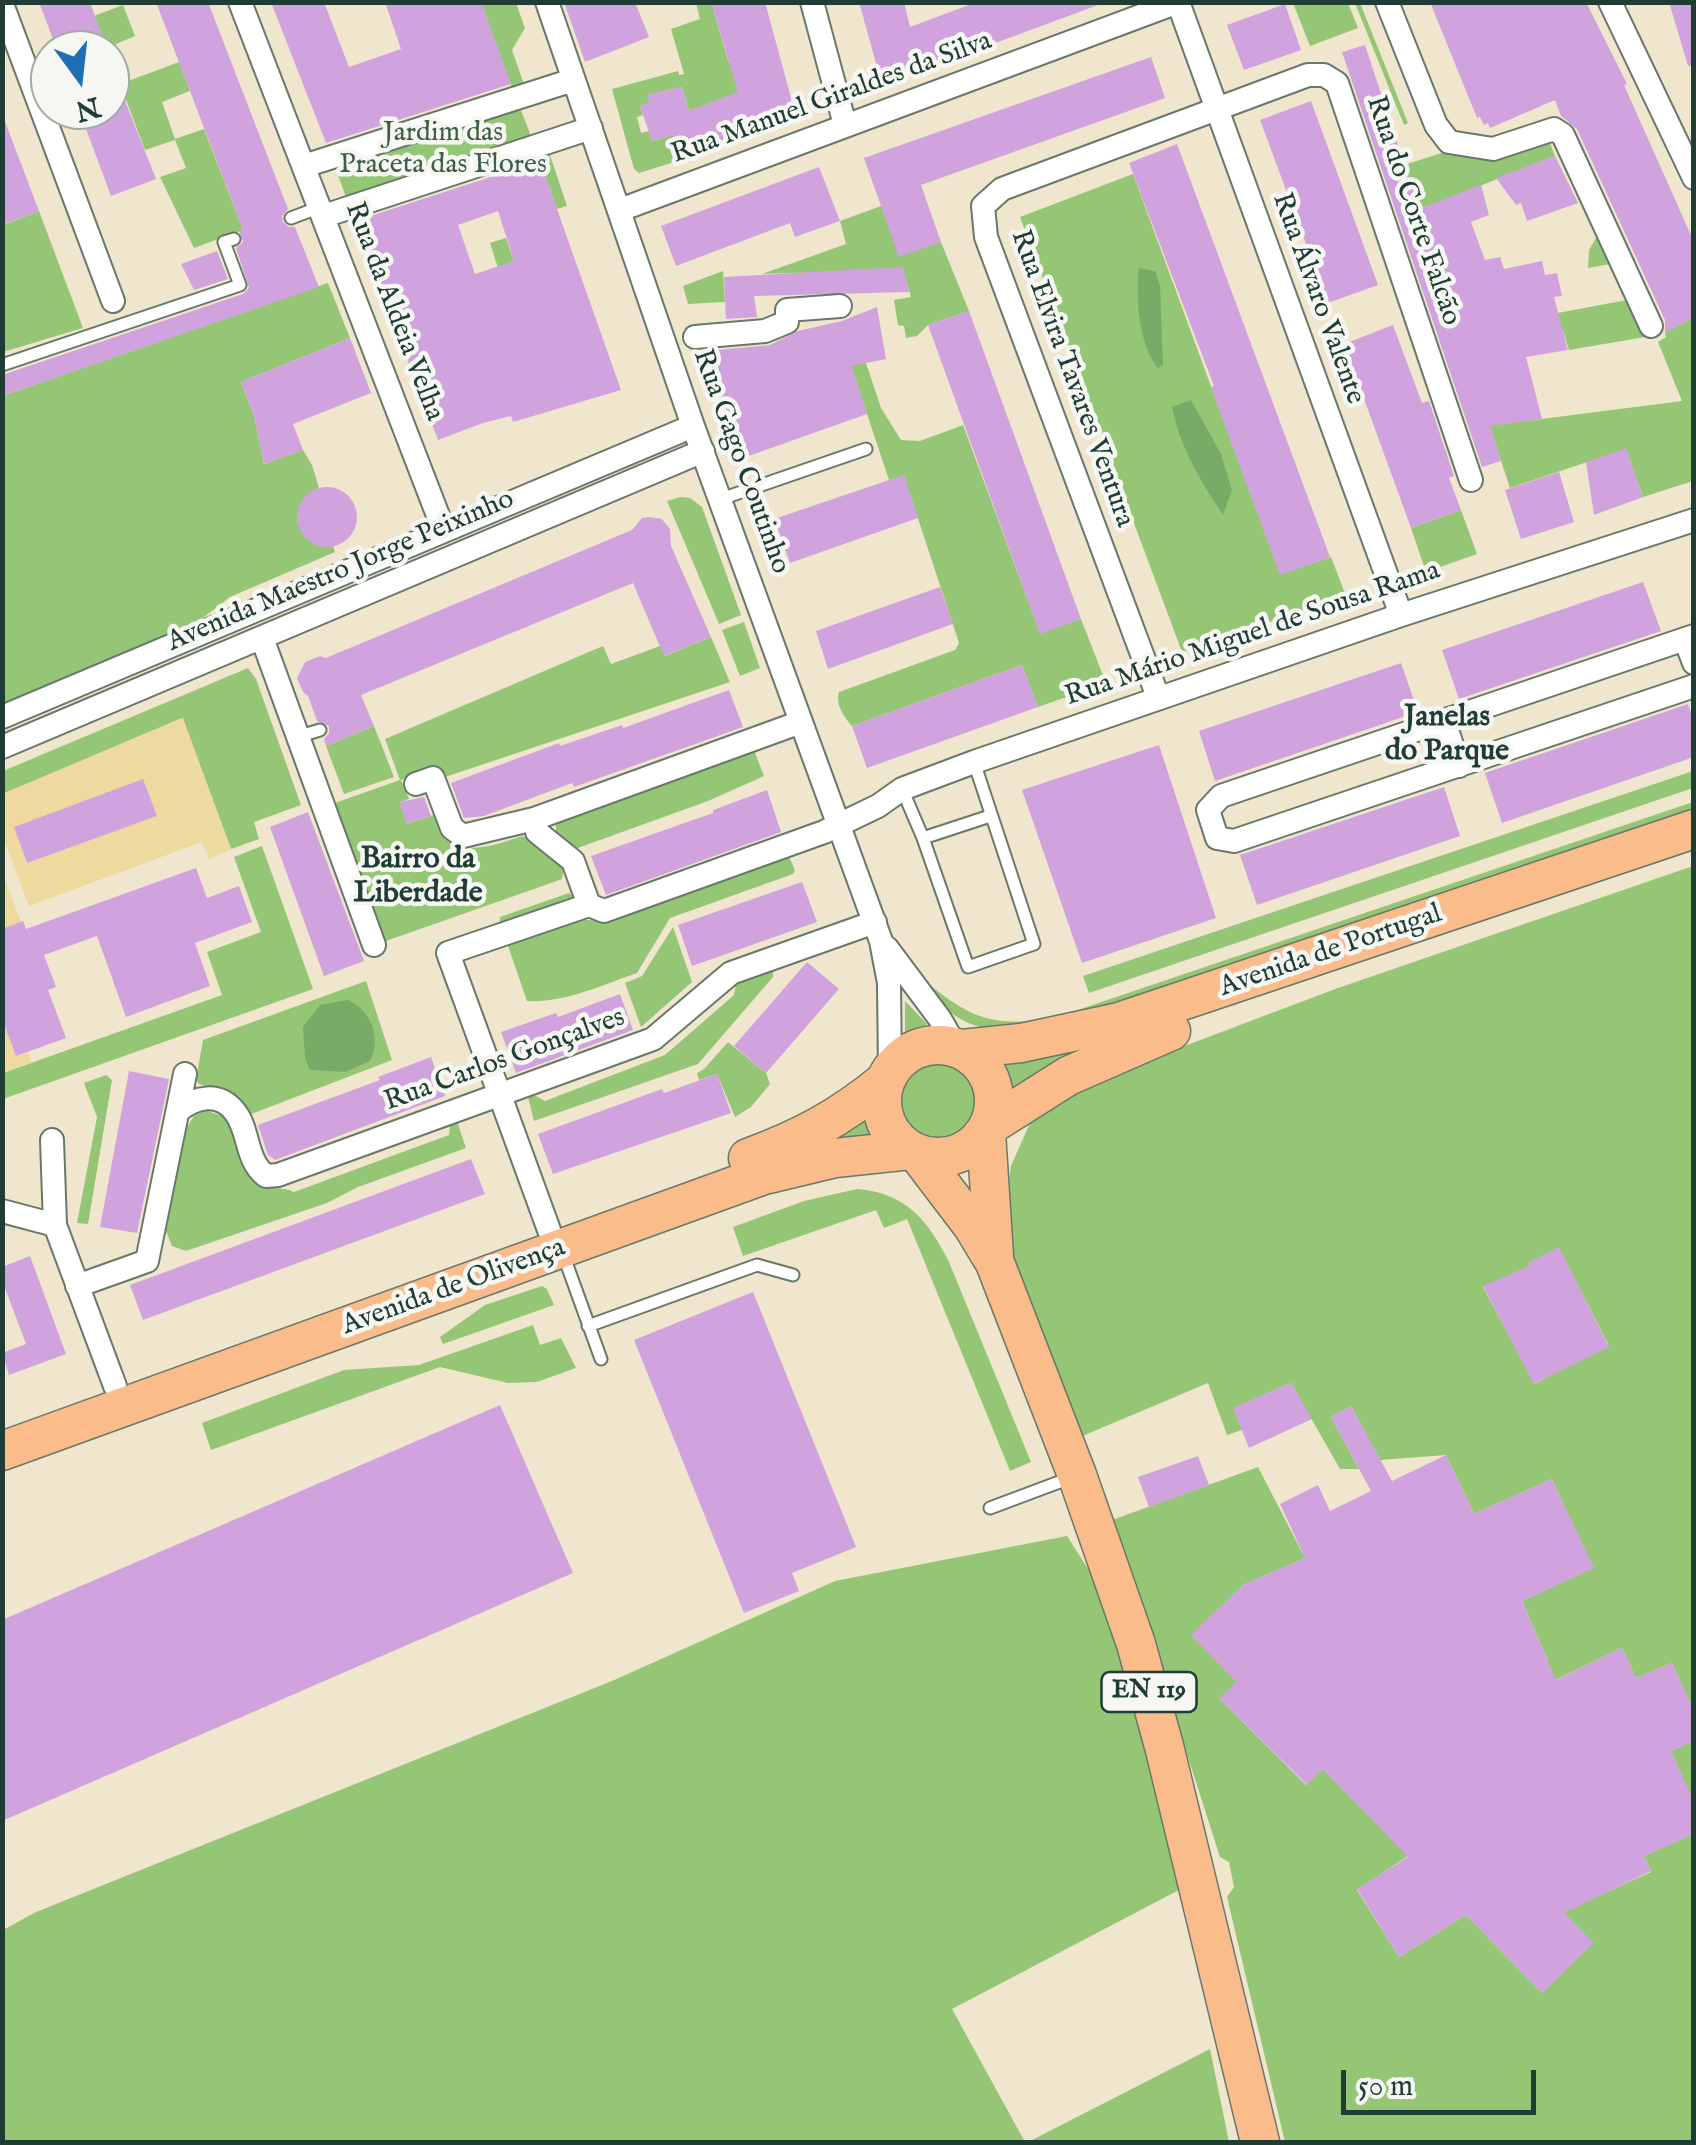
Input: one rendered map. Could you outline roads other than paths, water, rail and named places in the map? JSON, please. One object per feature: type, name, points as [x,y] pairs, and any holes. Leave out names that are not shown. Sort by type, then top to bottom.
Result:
[{"type":"main road","name":"Avenida de Portugal","points":[[959,1048],[1021,1043],[1119,1022],[1694,829]]},
{"type":"main road","name":"Avenida de Portugal","points":[[988,1129],[1068,1076],[1144,1040],[1694,851]]},
{"type":"main road","points":[[938,1044],[959,1048],[977,1059],[994,1090],[995,1108],[988,1129],[972,1146],[956,1154],[937,1157],[915,1152],[888,1128],[882,1097],[888,1076],[903,1057],[919,1048],[938,1044]]},
{"type":"main road","name":"Avenida de Olivença","points":[[2,1450],[555,1240],[794,1140],[846,1113],[888,1076]]},
{"type":"main road","name":"EN 119","points":[[988,1129],[995,1263]]},
{"type":"main road","name":"EN 119","points":[[915,1152],[972,1225],[995,1263],[1077,1475],[1136,1644],[1259,2140]]},
{"type":"main road","name":"Avenida de Olivença","points":[[2,1427],[555,1240],[764,1175],[834,1158],[915,1152]]},
{"type":"street","name":"Rua da Aldeia Velha","points":[[240,2],[444,531]]},
{"type":"street","name":"Rua Gago Coutinho","points":[[546,2],[693,426],[878,932],[889,983],[888,1076]]},
{"type":"street","points":[[812,2],[845,126]]},
{"type":"street","name":"Rua Manuel Giraldes da Silva","points":[[620,210],[1178,2]]},
{"type":"street","name":"Rua Álvaro Valente","points":[[1178,2],[1402,615]]},
{"type":"street","points":[[1387,2],[1436,124],[1449,142],[1493,149],[1554,129],[1563,135],[1652,326]]},
{"type":"street","points":[[1610,2],[1694,178]]},
{"type":"street","points":[[2,4],[114,301]]},
{"type":"street","name":"Rua do Corte Falcão","points":[[1216,108],[1308,75],[1324,74],[1337,83],[1472,480]]},
{"type":"street","points":[[304,166],[574,80]]},
{"type":"street","name":"Rua Elvira Tavares Ventura","points":[[1158,697],[986,236],[983,206],[1002,189],[1216,108]]},
{"type":"street","points":[[322,211],[591,128]]},
{"type":"street","points":[[696,337],[766,331],[788,322],[787,310],[840,306]]},
{"type":"street","name":"Avenida Maestro Jorge Peixinho","points":[[2,717],[693,426]]},
{"type":"street","name":"Avenida Maestro Jorge Peixinho","points":[[2,747],[703,451]]},
{"type":"street","name":"Rua Mário Miguel de Sousa Rama","points":[[500,1095],[448,953],[588,905],[604,912],[788,846],[878,806],[902,789],[974,762],[1694,520]]},
{"type":"street","points":[[1694,664],[1689,637],[1221,796],[1208,810],[1218,838],[1234,842],[1694,686]]},
{"type":"street","points":[[262,638],[310,733],[324,804],[374,945]]},
{"type":"street","points":[[1444,720],[1459,766]]},
{"type":"street","points":[[416,784],[433,778],[452,828],[463,836],[534,820],[801,722]]},
{"type":"street","points":[[534,820],[538,832],[574,860],[588,905]]},
{"type":"street","name":"Rua Gago Coutinho","points":[[878,932],[959,1048]]},
{"type":"street","name":"Rua Carlos Gonçalves","points":[[178,1111],[193,1099],[214,1098],[235,1111],[256,1168],[266,1176],[278,1175],[653,1039],[731,972],[878,932]]},
{"type":"street","points":[[77,1286],[148,1261],[185,1074]]},
{"type":"street","points":[[500,1095],[555,1240]]},
{"type":"street","points":[[52,1140],[54,1225],[115,1386]]},
{"type":"street","points":[[2,1212],[54,1225]]},
{"type":"lane","points":[[291,218],[322,211]]},
{"type":"lane","points":[[2,365],[240,285],[224,242],[234,239]]},
{"type":"lane","points":[[721,499],[866,449]]},
{"type":"lane","points":[[902,789],[968,967],[1034,944],[974,762]]},
{"type":"lane","points":[[923,838],[990,816]]},
{"type":"lane","points":[[555,1240],[601,1358]]},
{"type":"lane","points":[[588,1326],[756,1265],[793,1275]]},
{"type":"lane","points":[[990,1508],[1077,1475]]},
{"type":"district","name":"Janelas do Parque","points":[[1447,736]]},
{"type":"district","name":"Bairro da Liberdade","points":[[418,878]]},
{"type":"park label","name":"Jardim das Praceta das Flores","points":[[443,150]]}]
